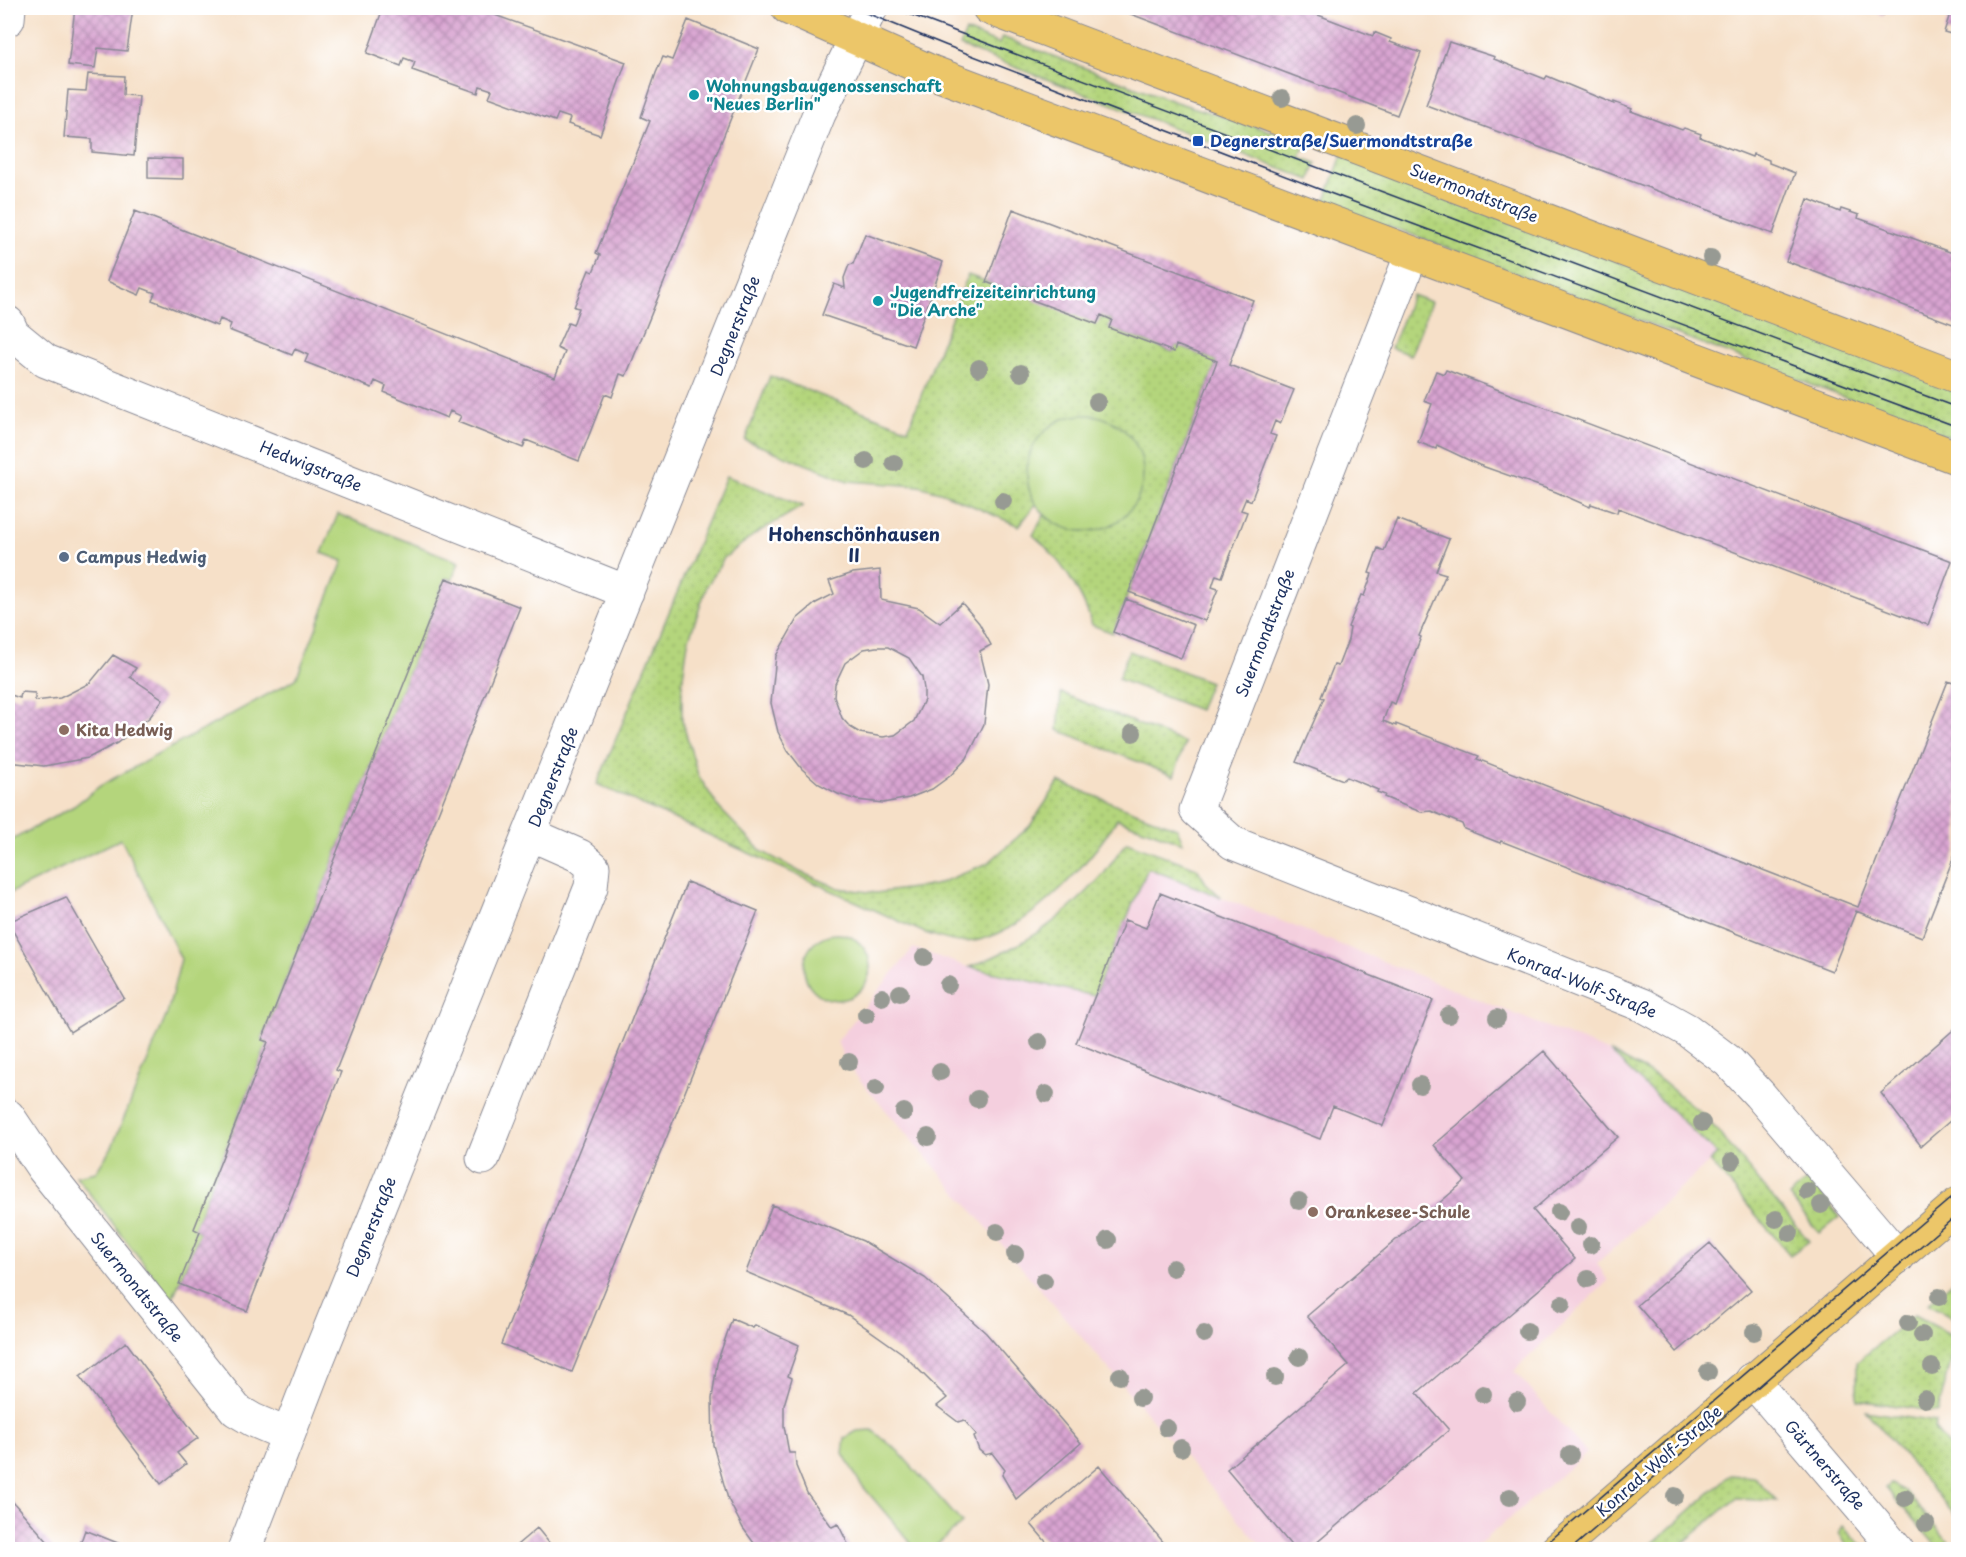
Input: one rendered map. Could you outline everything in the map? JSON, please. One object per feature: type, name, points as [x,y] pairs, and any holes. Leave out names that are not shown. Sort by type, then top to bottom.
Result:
[{"type":"main road","points":[[788,8],[934,73],[1959,458]]},
{"type":"main road","name":"Suermondtstraße","points":[[989,8],[1959,377]]},
{"type":"main road","name":"Konrad-Wolf-Straße","points":[[1557,1550],[1959,1204]]},
{"type":"street","points":[[8,19],[9,8]]},
{"type":"street","name":"Degnerstraße","points":[[244,1550],[288,1435],[819,114],[871,8]]},
{"type":"street","name":"Suermondtstraße","points":[[1196,810],[1412,253]]},
{"type":"street","name":"Hedwigstraße","points":[[8,323],[13,334],[45,361],[627,592]]},
{"type":"street","name":"Konrad-Wolf-Straße","points":[[1196,810],[1233,843],[1642,1005],[1687,1030],[1728,1061],[1759,1094],[1898,1257]]},
{"type":"street","points":[[483,1158],[591,887],[592,867],[580,856],[530,834]]},
{"type":"street","name":"Suermondtstraße","points":[[8,1116],[43,1168],[236,1410],[288,1435]]},
{"type":"street","name":"Gärtnerstraße","points":[[1752,1380],[1897,1550]]},
{"type":"shaded area","name":"Orankesee-Schule","points":[[1148,868],[1610,1052],[1718,1154],[1597,1263],[1608,1281],[1514,1371],[1587,1453],[1473,1549],[1264,1549],[846,1064],[837,1041],[913,948],[965,966],[1066,989]]},
{"type":"green space","points":[[966,31],[999,44],[1002,37],[1176,102],[1306,142],[1300,157],[1316,163],[1310,180],[960,46]]},
{"type":"green space","points":[[1342,155],[1958,392],[1958,440],[1400,230],[1321,212]]},
{"type":"green space","points":[[968,275],[1020,294],[1024,286],[1036,291],[1033,299],[1112,320],[1109,328],[1173,352],[1176,345],[1217,361],[1113,633],[1092,625],[1083,601],[1069,576],[1033,535],[1044,515],[1063,527],[1139,494],[1143,472],[1138,450],[1031,496],[1036,504],[1019,526],[943,493],[919,486],[848,481],[745,440],[770,376],[908,429]]},
{"type":"green space","points":[[1412,295],[1431,302],[1411,355],[1391,348]]},
{"type":"green space","points":[[1085,415],[1107,420],[1126,432],[1138,451],[1143,473],[1138,495],[1126,514],[1107,526],[1085,531],[1063,526],[1044,514],[1032,495],[1027,473],[1032,451],[1044,432],[1063,420]]},
{"type":"green space","points":[[726,476],[803,506],[755,534],[724,558],[707,586],[688,642],[682,684],[682,720],[698,775],[719,808],[761,851],[800,872],[839,888],[876,893],[935,885],[988,863],[1030,826],[1059,782],[1177,828],[1183,843],[1117,819],[1071,878],[1029,915],[1006,930],[983,939],[957,942],[925,933],[597,784]]},
{"type":"green space","points":[[338,514],[459,562],[452,580],[446,578],[262,1040],[268,1042],[194,1229],[200,1232],[172,1300],[76,1176],[96,1172],[112,1147],[167,1014],[181,959],[121,839],[8,894],[8,842],[74,806],[100,786],[296,679],[343,561],[322,553]]},
{"type":"green space","points":[[1129,651],[1210,682],[1199,710],[1118,679]]},
{"type":"green space","points":[[1061,693],[1185,743],[1174,776],[1058,730]]},
{"type":"green space","points":[[1127,842],[1197,868],[1206,883],[1221,897],[1148,868],[1094,996],[970,967],[1009,950],[1057,919],[1102,876]]},
{"type":"green space","points":[[837,934],[849,937],[860,944],[867,955],[870,967],[867,979],[860,990],[849,997],[837,1000],[825,997],[814,990],[807,979],[804,967],[807,955],[814,944],[825,937]]},
{"type":"green space","points":[[1610,1052],[1658,1078],[1705,1116],[1809,1241],[1790,1255],[1710,1161],[1717,1154]]},
{"type":"green space","points":[[1810,1178],[1839,1217],[1819,1233],[1789,1196]]},
{"type":"green space","points":[[1958,1277],[1958,1320],[1928,1304]]},
{"type":"green space","points":[[1914,1315],[1957,1338],[1938,1412],[1857,1400],[1857,1362]]},
{"type":"green space","points":[[1866,1411],[1936,1422],[1934,1428],[1958,1457],[1958,1519]]},
{"type":"green space","points":[[872,1430],[897,1450],[962,1523],[932,1549],[917,1549],[911,1543],[860,1483],[843,1453],[845,1438],[857,1431]]},
{"type":"green space","points":[[1730,1475],[1754,1477],[1777,1501],[1736,1499],[1676,1549],[1646,1549]]},
{"type":"green space","points":[[1891,1484],[1905,1491],[1955,1549],[1939,1549],[1886,1488]]},
{"type":"green space","points":[[1843,1526],[1866,1549],[1849,1549],[1839,1533]]},
{"type":"building","points":[[75,8],[133,8],[127,51],[98,48],[95,68],[68,65]]},
{"type":"building","points":[[383,8],[475,8],[626,62],[600,135],[568,124],[570,118],[558,114],[555,121],[489,97],[492,90],[480,86],[478,93],[412,70],[415,62],[404,58],[401,66],[367,53]]},
{"type":"building","points":[[1115,8],[1300,8],[1373,36],[1374,32],[1391,39],[1390,42],[1421,53],[1397,115]]},
{"type":"building","points":[[1870,8],[1886,8],[1883,15],[1869,10]]},
{"type":"building","points":[[1898,8],[1918,8],[1916,13]]},
{"type":"building","points":[[1951,11],[1958,13],[1958,36],[1944,32]]},
{"type":"building","points":[[688,20],[759,49],[626,376],[620,374],[612,397],[605,394],[579,461],[526,440],[523,448],[458,422],[461,416],[450,411],[447,418],[384,392],[386,386],[375,381],[372,388],[305,362],[308,355],[295,349],[292,355],[229,330],[231,324],[220,319],[217,326],[152,300],[155,293],[142,288],[139,295],[107,281],[135,211],[555,377],[565,352],[557,348],[568,323],[573,325],[579,308],[574,307],[589,270],[593,272],[600,255],[596,253],[650,121],[641,117],[656,73],[663,57],[672,60]]},
{"type":"building","points":[[1449,42],[1495,57],[1494,59],[1545,79],[1547,76],[1682,130],[1684,128],[1701,134],[1700,137],[1752,157],[1753,154],[1769,160],[1769,163],[1795,173],[1773,234],[1426,105]]},
{"type":"building","points":[[88,74],[124,76],[123,95],[139,96],[134,156],[92,152],[92,139],[64,137],[68,90],[86,91]]},
{"type":"building","points":[[148,158],[183,159],[183,179],[148,178]]},
{"type":"building","points":[[1808,199],[1840,212],[1841,209],[1859,215],[1858,218],[1958,255],[1958,326],[1786,261]]},
{"type":"building","points":[[1013,209],[1253,300],[1229,365],[1294,390],[1280,424],[1275,421],[1270,434],[1276,436],[1251,501],[1246,498],[1241,510],[1247,512],[1222,577],[1216,575],[1212,587],[1218,589],[1205,621],[1129,592],[1217,361],[1176,345],[1174,352],[1109,328],[1112,320],[1101,315],[1097,324],[1032,300],[1036,291],[1024,286],[1020,295],[986,282]]},
{"type":"building","name":"Jugendfreizeiteinrichtung \"Die Arche\"","points":[[865,234],[943,262],[913,346],[822,315],[834,284],[845,288],[844,278],[849,265],[853,264]]},
{"type":"building","points":[[1446,370],[1952,561],[1928,625],[1618,508],[1617,513],[1591,504],[1590,507],[1556,492],[1479,465],[1437,445],[1436,449],[1418,442],[1432,404],[1424,401],[1436,371],[1444,374]]},
{"type":"building","points":[[1397,519],[1449,539],[1436,571],[1446,574],[1419,636],[1421,637],[1395,704],[1390,702],[1383,721],[1479,756],[1477,759],[1858,907],[1948,681],[1958,685],[1958,846],[1922,937],[1856,911],[1832,971],[1501,841],[1500,843],[1464,829],[1462,824],[1431,811],[1421,812],[1403,805],[1384,797],[1385,795],[1377,792],[1378,790],[1347,777],[1343,780],[1296,762],[1324,698],[1321,697],[1334,665],[1338,666],[1348,640],[1350,628],[1348,627],[1361,595],[1364,596],[1378,548],[1384,551]]},
{"type":"building","points":[[880,570],[881,600],[919,608],[940,623],[962,603],[979,623],[991,645],[980,651],[988,684],[984,724],[967,758],[950,776],[932,789],[909,798],[883,803],[857,800],[838,794],[819,784],[802,769],[788,751],[778,732],[771,703],[776,656],[797,619],[816,603],[834,594],[829,581],[853,573]],"holes":[[[888,647],[909,658],[922,677],[924,700],[914,721],[895,735],[883,737],[860,733],[842,718],[834,696],[835,684],[845,663],[864,649]]]},
{"type":"building","points":[[446,578],[520,607],[336,1070],[341,1072],[247,1311],[179,1284],[200,1232],[194,1229],[268,1042],[262,1040]]},
{"type":"building","points":[[1126,599],[1194,625],[1181,658],[1113,632]]},
{"type":"building","points":[[113,655],[136,668],[130,677],[163,699],[150,717],[117,743],[88,758],[44,766],[8,762],[8,694],[20,698],[21,692],[35,693],[35,701],[60,698],[90,683]]},
{"type":"building","points":[[687,882],[758,911],[572,1372],[501,1344]]},
{"type":"building","points":[[1160,893],[1433,1000],[1383,1126],[1333,1106],[1320,1139],[1076,1043],[1125,920],[1146,928]]},
{"type":"building","points":[[66,897],[124,998],[70,1032],[8,922]]},
{"type":"building","points":[[1958,1026],[1958,1114],[1921,1146],[1881,1093]]},
{"type":"building","points":[[1544,1051],[1618,1137],[1533,1210],[1575,1259],[1417,1393],[1449,1430],[1308,1550],[1295,1550],[1227,1469],[1349,1365],[1307,1316],[1465,1181],[1434,1145]]},
{"type":"building","points":[[772,1205],[863,1241],[925,1278],[986,1333],[1081,1443],[1016,1499],[1002,1475],[1005,1470],[992,1453],[985,1455],[979,1450],[974,1437],[977,1435],[964,1420],[958,1422],[937,1406],[947,1398],[902,1353],[848,1315],[746,1272]]},
{"type":"building","points":[[1710,1243],[1751,1290],[1677,1352],[1637,1305]]},
{"type":"building","points":[[732,1319],[753,1328],[755,1325],[799,1345],[788,1376],[792,1378],[784,1405],[784,1426],[789,1453],[795,1453],[796,1466],[807,1493],[832,1527],[838,1524],[851,1550],[759,1550],[743,1528],[728,1499],[713,1445],[712,1399],[717,1363]]},
{"type":"building","points":[[126,1342],[198,1438],[177,1453],[186,1464],[161,1484],[80,1377]]},
{"type":"building","points":[[1099,1466],[1170,1550],[1053,1550],[1031,1524]]},
{"type":"building","points":[[8,1496],[13,1502],[55,1550],[8,1550]]},
{"type":"building","points":[[537,1528],[555,1550],[511,1550]]},
{"type":"building","points":[[85,1530],[133,1549],[133,1550],[78,1550]]},
{"type":"tram line","points":[[854,8],[1319,189],[1958,427]]},
{"type":"tram line","points":[[893,8],[1958,408]]},
{"type":"tram line","points":[[1539,1550],[1958,1192]]},
{"type":"tram line","points":[[1570,1550],[1958,1214]]},
{"type":"place","name":"Wohnungsbaugenossenschaft \"Neues Berlin\"","points":[[694,95]]},
{"type":"place","name":"Degnerstraße/Suermondtstraße","points":[[1198,141]]},
{"type":"place","name":"Jugendfreizeiteinrichtung \"Die Arche\"","points":[[878,301]]},
{"type":"place","name":"Campus Hedwig","points":[[64,557]]},
{"type":"place","name":"Kita Hedwig","points":[[64,730]]},
{"type":"place","name":"Orankesee-Schule","points":[[1313,1212]]},
{"type":"district","name":"Hohenschönhausen II","points":[[854,545]]}]
